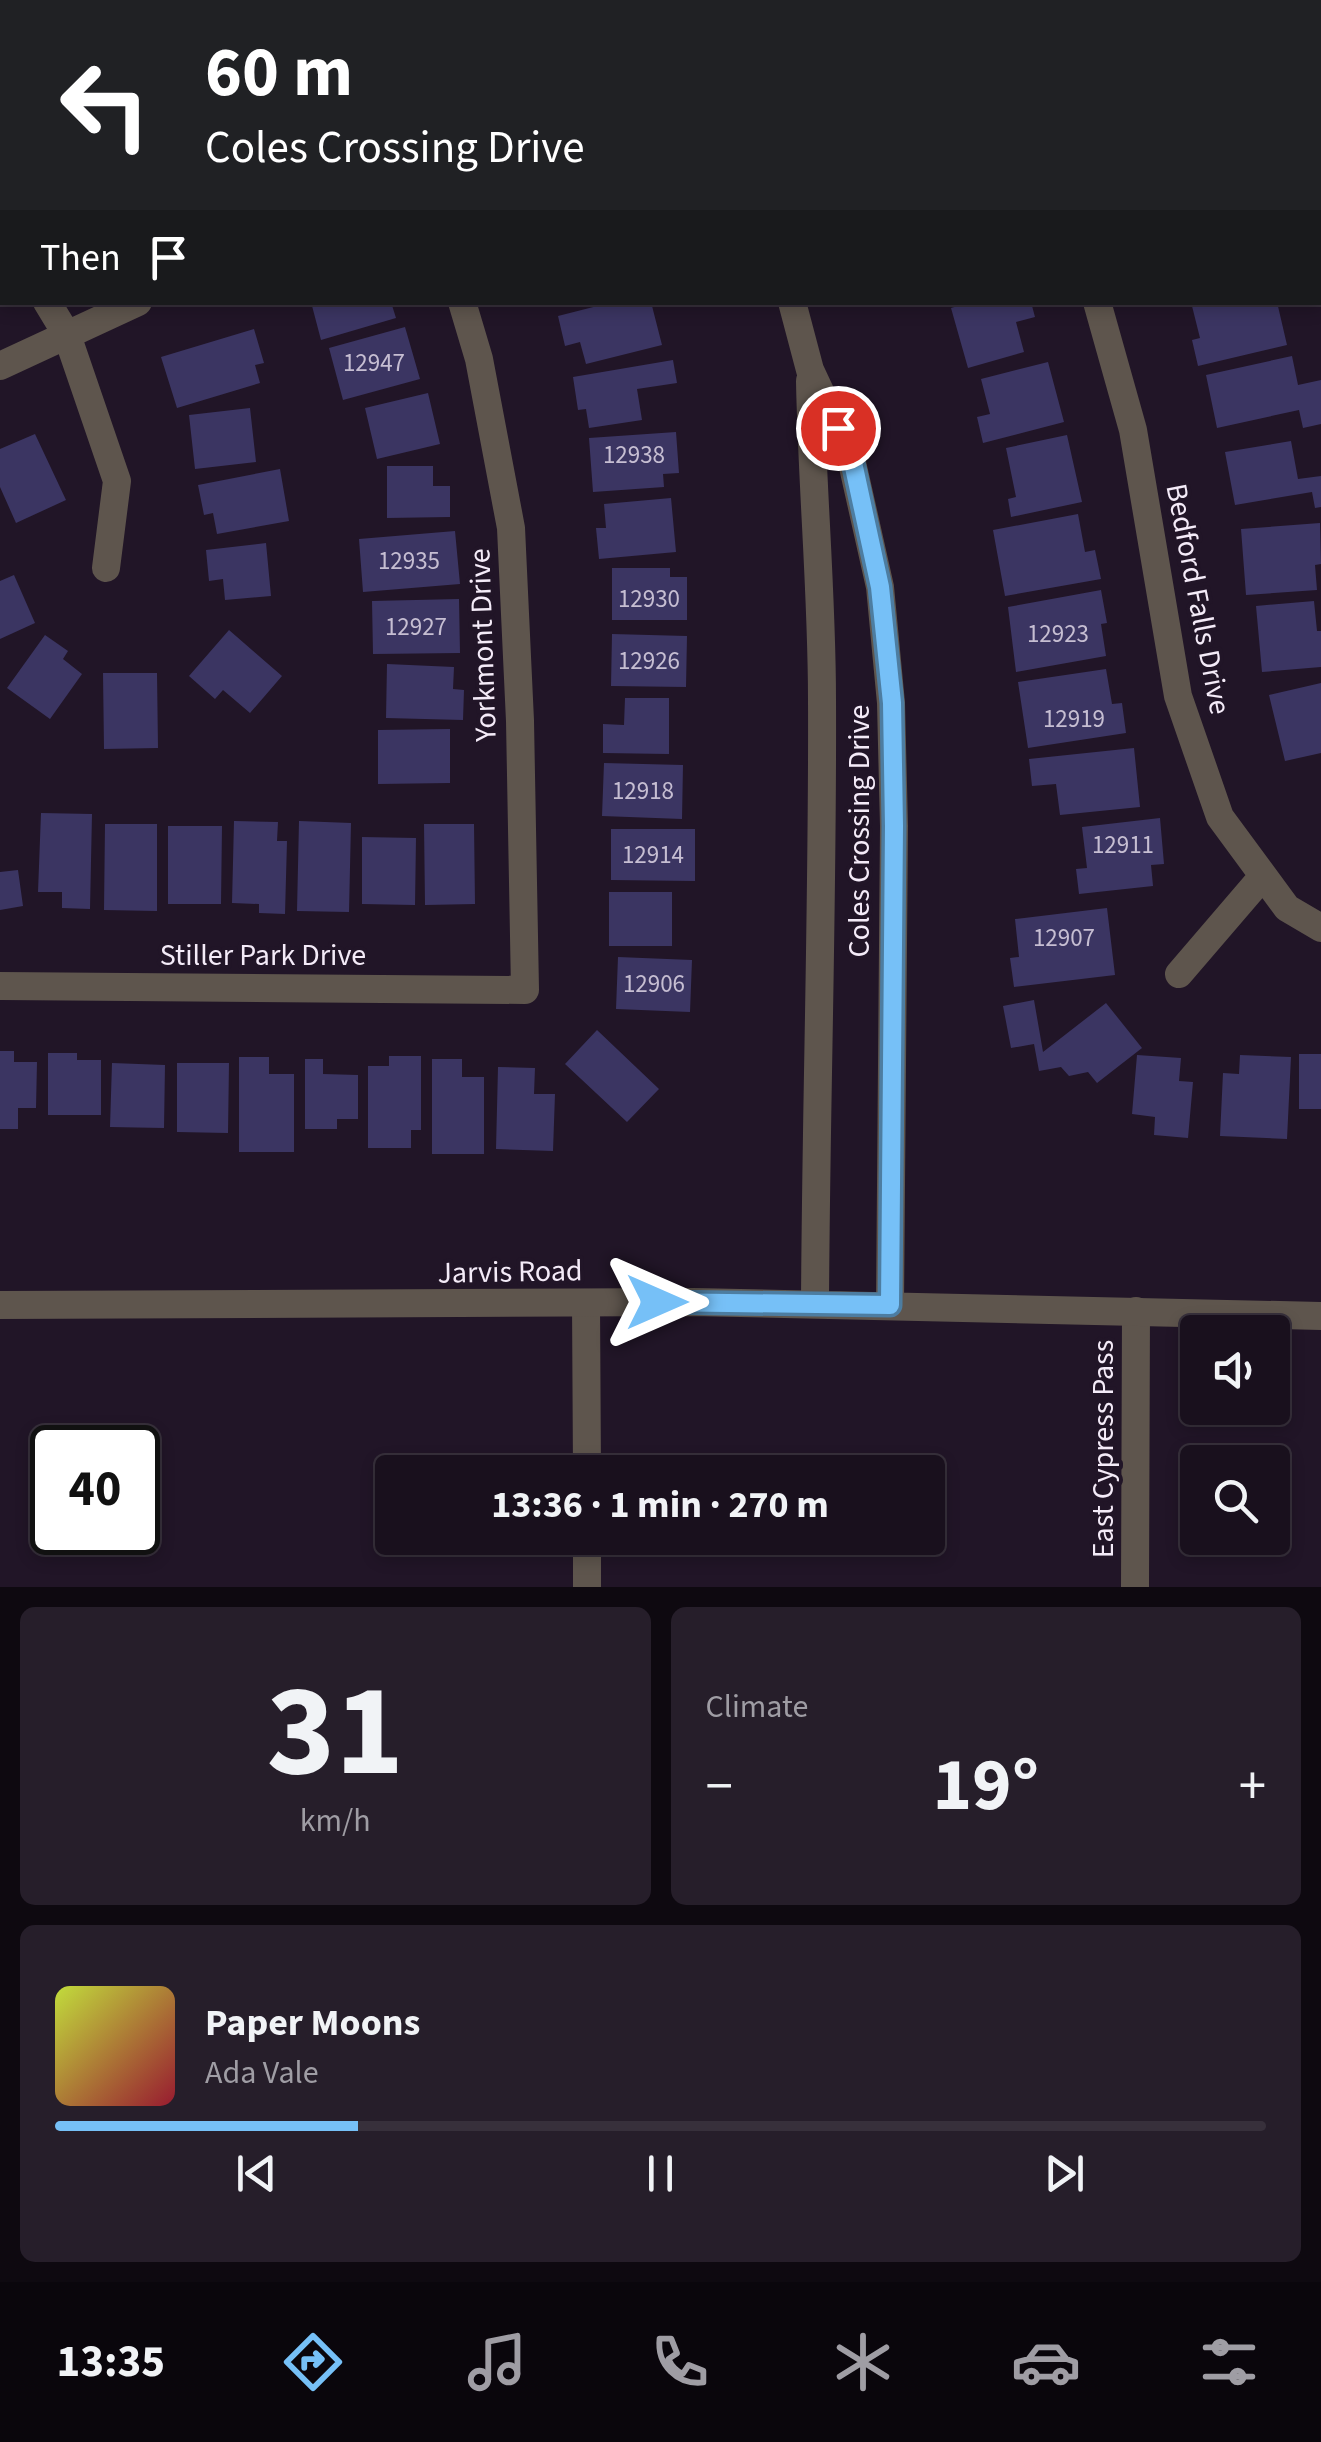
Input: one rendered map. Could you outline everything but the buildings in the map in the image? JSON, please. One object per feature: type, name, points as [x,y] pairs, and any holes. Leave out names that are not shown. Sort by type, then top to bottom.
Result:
[{"type":"street","points":[[50,305],[67,335],[117,481],[106,568]]},
{"type":"street","points":[[0,366],[132,305]]},
{"type":"street","name":"Yorkmont Drive","points":[[463,305],[479,359],[511,528],[520,722],[525,990]]},
{"type":"street","name":"Coles Crossing Drive","points":[[793,305],[810,370],[852,458],[880,587],[892,703],[890,1305]]},
{"type":"street","name":"Bedford Falls Drive","points":[[1098,305],[1132,430],[1178,696],[1220,817],[1286,908],[1321,928]]},
{"type":"street","name":"Coles Crossing Drive","points":[[810,370],[821,588],[822,700],[815,1304]]},
{"type":"street","points":[[1179,974],[1263,876]]},
{"type":"street","name":"Stiller Park Drive","points":[[0,986],[525,990]]},
{"type":"street","points":[[586,1303],[587,1455]]},
{"type":"street","name":"Jarvis Road","points":[[0,1305],[815,1304],[1321,1316]]},
{"type":"street","name":"East Cypress Pass","points":[[1134,1587],[1136,1310]]},
{"type":"street","points":[[587,1555],[587,1587]]},
{"type":"route","points":[[657,1302],[890,1305],[892,703],[880,587],[852,458],[838,428]]}]
